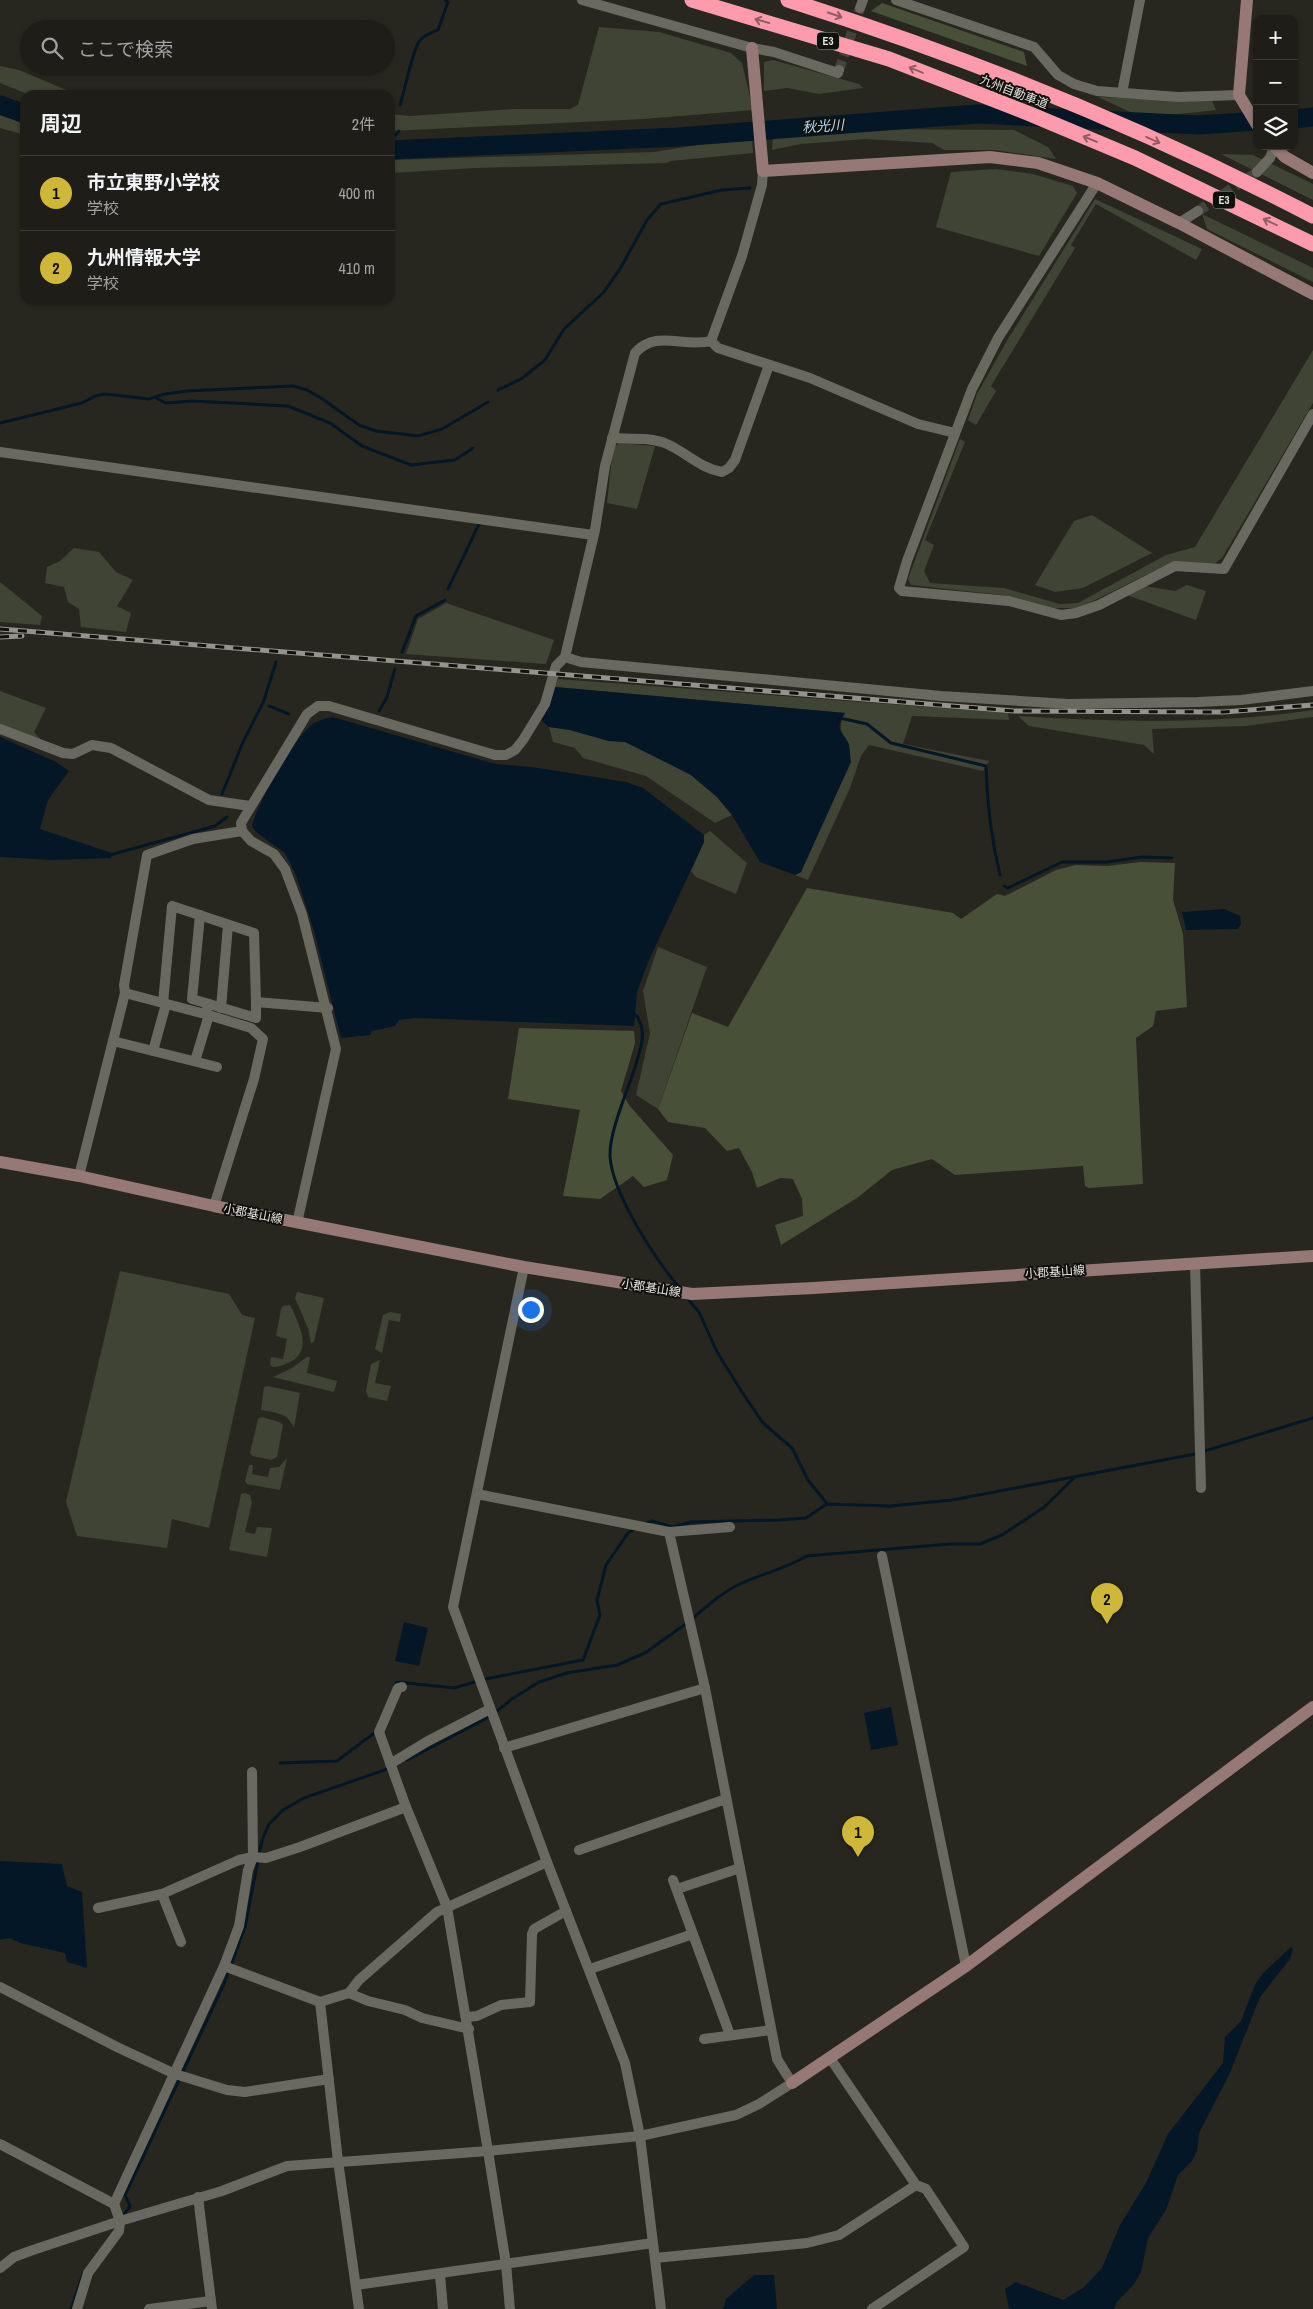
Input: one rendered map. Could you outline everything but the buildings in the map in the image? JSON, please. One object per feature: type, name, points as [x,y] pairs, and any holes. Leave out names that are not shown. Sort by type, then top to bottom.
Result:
[{"type":"highway","name":"九州自動車道","points":[[692,0],[888,59],[962,88],[1135,158],[1313,244]]},
{"type":"highway","name":"九州自動車道","points":[[788,0],[898,37],[1028,87],[1196,159],[1313,216]]},
{"type":"street","points":[[582,0],[752,48],[774,52],[838,73],[839,70]]},
{"type":"street","points":[[896,0],[1034,47],[1058,75],[1074,84],[1097,91],[1178,97],[1240,98]]},
{"type":"street","points":[[1122,93],[1140,0]]},
{"type":"street","points":[[1247,0],[1240,98],[1253,119]]},
{"type":"street","points":[[711,341],[742,256],[762,186],[763,171],[752,48]]},
{"type":"street","points":[[1257,172],[1270,158],[1273,150]]},
{"type":"street","points":[[1278,150],[1285,157],[1313,173]]},
{"type":"street","points":[[763,171],[990,157],[1038,163],[1097,183],[1179,223],[1313,294]]},
{"type":"street","points":[[1097,183],[998,338],[972,389],[899,588],[902,591],[1009,601],[1061,615],[1076,613],[1099,605],[1175,566],[1224,569],[1313,414]]},
{"type":"street","points":[[1179,223],[1198,210]]},
{"type":"street","points":[[297,1223],[336,1049],[328,1008],[302,914],[286,869],[274,854],[251,841],[242,831],[242,823],[250,806],[307,714],[318,706],[329,706],[494,755],[506,755],[515,750],[545,704],[556,666],[565,657],[600,502],[605,466],[635,353],[643,344],[656,339],[698,344],[711,341]]},
{"type":"street","points":[[711,341],[718,348],[848,393],[918,424],[955,433]]},
{"type":"street","points":[[612,438],[644,440],[666,444],[698,465],[722,472],[729,468],[735,460],[769,365]]},
{"type":"street","points":[[0,452],[593,535]]},
{"type":"street","points":[[565,657],[582,662],[941,696],[1068,704],[1240,700],[1313,691]]},
{"type":"street","points":[[0,729],[63,754],[73,754],[92,745],[111,748],[209,800],[250,806]]},
{"type":"street","points":[[79,1176],[98,1107],[125,993],[124,985],[147,856],[192,839],[242,831]]},
{"type":"street","points":[[153,1051],[164,1004],[172,906],[200,915],[254,934],[256,1018],[221,1008],[208,1011],[192,999],[200,915]]},
{"type":"street","points":[[221,1008],[228,925]]},
{"type":"street","points":[[125,993],[164,1004],[208,1011],[251,1028],[263,1039],[254,1079],[214,1206]]},
{"type":"street","points":[[256,1002],[328,1008]]},
{"type":"street","points":[[195,1062],[208,1011]]},
{"type":"street","points":[[113,1041],[216,1067]]},
{"type":"street","name":"小郡基山線","points":[[0,1162],[79,1176],[297,1223],[524,1267],[691,1294],[814,1288],[1313,1256]]},
{"type":"street","points":[[1195,1263],[1201,1488]]},
{"type":"street","points":[[524,1267],[453,1607],[504,1748],[625,2063],[640,2136],[661,2309]]},
{"type":"street","points":[[478,1494],[669,1532],[730,1527]]},
{"type":"street","points":[[669,1532],[705,1688],[777,2059],[792,2083]]},
{"type":"street","points":[[882,1556],[966,1966]]},
{"type":"street","points":[[402,1687],[398,1688],[379,1732],[406,1807],[447,1906],[469,2029],[506,2264],[510,2309]]},
{"type":"street","points":[[504,1748],[705,1688]]},
{"type":"street","points":[[0,2268],[14,2257],[120,2221],[222,2191],[287,2166],[488,2151],[640,2136],[736,2115],[759,2104],[792,2083],[966,1966],[1313,1707]]},
{"type":"street","points":[[390,1764],[428,1741],[490,1709]]},
{"type":"street","points":[[114,2204],[224,1966],[239,1926],[248,1870],[252,1857],[252,1772]]},
{"type":"street","points":[[579,1850],[726,1799]]},
{"type":"street","points":[[98,1908],[162,1894],[221,1867],[252,1857],[266,1858],[300,1847],[406,1807]]},
{"type":"street","points":[[224,1966],[320,2002],[349,1993],[359,1980],[437,1912],[547,1862]]},
{"type":"street","points":[[730,2035],[675,1884],[740,1868]]},
{"type":"street","points":[[162,1894],[181,1942]]},
{"type":"street","points":[[467,2017],[477,2016],[501,2005],[530,2002],[532,1934],[534,1928],[566,1911]]},
{"type":"street","points":[[590,1969],[693,1934]]},
{"type":"street","points":[[0,1987],[175,2074],[228,2090],[245,2092],[329,2079]]},
{"type":"street","points":[[349,1993],[368,2001],[404,2010],[422,2018],[469,2029]]},
{"type":"street","points":[[320,2002],[338,2161],[359,2309]]},
{"type":"street","points":[[704,2039],[771,2030]]},
{"type":"street","points":[[830,2058],[916,2185],[926,2189],[964,2247],[872,2309]]},
{"type":"street","points":[[0,2144],[114,2204],[120,2221],[119,2232],[88,2273],[76,2309]]},
{"type":"street","points":[[655,2258],[807,2243],[826,2239],[839,2235],[916,2185]]},
{"type":"street","points":[[149,2309],[212,2305],[198,2197]]},
{"type":"street","points":[[356,2285],[403,2277],[440,2275],[653,2243]]},
{"type":"street","points":[[440,2275],[443,2309]]},
{"type":"green space","points":[[882,3],[1024,52],[1027,66],[871,11]]},
{"type":"green space","points":[[599,27],[659,32],[731,53],[742,63],[753,110],[644,119],[395,131],[395,114],[410,116],[514,109],[570,109],[578,105]]},
{"type":"green space","points":[[773,60],[859,84],[863,88],[819,94],[787,88],[764,91],[764,62]]},
{"type":"green space","points":[[0,66],[19,70],[20,75],[31,75],[66,90],[20,91],[0,83]]},
{"type":"green space","points":[[1098,97],[1212,101],[1216,110],[1143,118]]},
{"type":"green space","points":[[0,111],[20,119],[20,134],[0,128]]},
{"type":"green space","points":[[865,129],[1014,130],[1048,147],[1056,159],[995,150],[944,150],[932,143],[865,139],[801,144],[772,150],[773,136]]},
{"type":"green space","points":[[752,136],[753,153],[666,163],[475,168],[395,173],[395,160],[654,152]]},
{"type":"green space","points":[[1221,154],[1253,155],[1313,184],[1313,200]]},
{"type":"green space","points":[[996,169],[1033,174],[1073,186],[1077,193],[1039,256],[936,227],[951,172]]},
{"type":"green space","points":[[1095,199],[1202,249],[1196,260],[1096,204],[1071,245],[1075,248],[991,386],[996,391],[976,425],[968,420],[977,394],[1008,339]]},
{"type":"green space","points":[[1202,214],[1313,268],[1313,282],[1207,229]]},
{"type":"green space","points":[[1313,350],[1313,403],[1222,558],[1215,563],[1172,562],[1079,608],[1054,608],[1010,596],[911,585],[908,579],[960,439],[965,442],[925,540],[934,545],[924,571],[930,583],[1004,588],[1060,604],[1078,603],[1166,555],[1195,547]]},
{"type":"green space","points":[[619,443],[655,446],[637,509],[607,503],[613,448]]},
{"type":"green space","points":[[1092,515],[1152,553],[1083,588],[1055,592],[1035,585],[1074,521]]},
{"type":"green space","points":[[74,548],[99,552],[116,572],[133,580],[117,606],[131,613],[126,632],[81,627],[79,609],[68,602],[64,587],[45,583],[47,567],[60,561]]},
{"type":"green space","points":[[0,582],[42,616],[40,625],[0,622]]},
{"type":"green space","points":[[1187,585],[1206,591],[1196,620],[1127,595],[1145,586],[1175,591]]},
{"type":"green space","points":[[446,603],[554,640],[546,664],[406,654],[418,619]]},
{"type":"green space","points":[[558,679],[1008,713],[1009,720],[912,716],[903,744],[989,761],[983,771],[869,745],[861,756],[850,788],[808,880],[795,875],[801,872],[849,744],[841,729],[841,722],[845,713],[555,687]]},
{"type":"green space","points":[[0,691],[46,708],[34,732],[43,742],[0,726]]},
{"type":"green space","points":[[1313,710],[1313,717],[1246,726],[1152,729],[1154,754],[1144,745],[1029,726],[1018,716],[1166,721],[1239,718]]},
{"type":"green space","points":[[549,727],[570,730],[609,741],[625,742],[656,756],[691,775],[717,797],[732,815],[715,823],[646,776],[583,758],[575,748],[553,742]]},
{"type":"green space","points":[[710,831],[747,863],[736,894],[696,877],[691,871],[704,842],[704,835]]},
{"type":"green space","points":[[1140,862],[1175,863],[1173,900],[1183,934],[1187,1007],[1156,1011],[1153,1026],[1136,1038],[1143,1184],[1089,1188],[1085,1186],[1083,1166],[955,1175],[932,1159],[892,1170],[857,1198],[781,1245],[775,1225],[803,1216],[802,1199],[793,1179],[780,1178],[757,1188],[752,1172],[739,1148],[727,1151],[705,1128],[668,1122],[658,1109],[692,1013],[728,1027],[807,888],[953,913],[961,919],[997,894],[1005,896],[1056,870],[1076,865],[1108,866]]},
{"type":"green space","points":[[658,947],[707,967],[658,1109],[636,1095],[650,1033],[643,991]]},
{"type":"green space","points":[[519,1028],[634,1031],[635,1043],[621,1091],[629,1105],[673,1155],[667,1180],[644,1187],[633,1176],[600,1199],[563,1196],[580,1110],[508,1099]]},
{"type":"green space","points":[[120,1271],[229,1294],[242,1315],[255,1318],[209,1528],[172,1519],[167,1548],[77,1536],[66,1502]]},
{"type":"green space","points":[[297,1292],[324,1298],[314,1342],[311,1343],[308,1328],[295,1298]]},
{"type":"green space","points":[[289,1305],[300,1328],[303,1343],[302,1349],[292,1361],[273,1367],[270,1365],[271,1357],[283,1359],[287,1339],[276,1336],[281,1309],[283,1306]]},
{"type":"green space","points":[[390,1312],[401,1314],[400,1322],[389,1320],[382,1353],[375,1349],[383,1315]]},
{"type":"green space","points":[[307,1357],[310,1357],[307,1373],[337,1381],[334,1392],[273,1377],[292,1368]]},
{"type":"green space","points":[[380,1360],[375,1383],[391,1386],[387,1401],[368,1397],[366,1391],[371,1364]]},
{"type":"green space","points":[[268,1386],[300,1393],[294,1428],[284,1416],[261,1410],[264,1387]]},
{"type":"green space","points":[[262,1417],[283,1425],[277,1457],[271,1460],[253,1456],[250,1453],[258,1419]]},
{"type":"green space","points":[[287,1458],[280,1490],[247,1484],[245,1481],[249,1465],[253,1465],[252,1474],[268,1477],[270,1468],[279,1467]]},
{"type":"green space","points":[[241,1494],[250,1495],[252,1503],[245,1532],[255,1534],[257,1527],[272,1528],[267,1557],[229,1550]]},
{"type":"water","points":[[555,687],[845,713],[840,728],[849,745],[851,762],[801,872],[795,875],[760,862],[732,815],[717,797],[691,775],[625,742],[609,741],[570,730],[549,727],[541,720],[550,705]]},
{"type":"water","points":[[333,717],[495,764],[532,767],[626,782],[643,788],[704,835],[704,842],[649,960],[637,992],[634,1026],[414,1018],[399,1020],[395,1026],[372,1031],[370,1035],[341,1038],[314,931],[296,875],[285,853],[256,832],[252,826],[268,789],[292,747],[313,724]]},
{"type":"water","points":[[0,737],[56,762],[69,771],[48,800],[40,829],[112,853],[111,858],[53,860],[0,857]]},
{"type":"water","points":[[1224,909],[1240,916],[1241,924],[1238,929],[1186,930],[1182,912]]},
{"type":"water","points":[[404,1622],[428,1628],[419,1666],[395,1661]]},
{"type":"water","points":[[891,1707],[898,1745],[871,1750],[864,1713]]},
{"type":"water","points":[[0,1861],[62,1864],[67,1886],[82,1892],[87,1968],[67,1962],[65,1953],[20,1943],[10,1938],[0,1940]]},
{"type":"water","points":[[1291,1947],[1293,1949],[1290,1959],[1260,1997],[1229,2075],[1199,2133],[1197,2151],[1192,2161],[1178,2175],[1166,2210],[1148,2238],[1141,2272],[1134,2284],[1117,2302],[1114,2309],[1009,2309],[1005,2289],[1016,2282],[1063,2300],[1083,2288],[1102,2268],[1120,2225],[1146,2183],[1168,2134],[1223,2063],[1225,2037],[1241,2021],[1255,1985],[1263,1973]]},
{"type":"water","points":[[754,2275],[774,2275],[777,2309],[723,2309],[726,2299]]},
{"type":"waterway","points":[[400,105],[418,43],[425,36],[438,30],[448,2],[445,0]]},
{"type":"waterway","name":"秋光川","points":[[0,105],[20,112]]},
{"type":"waterway","name":"秋光川","points":[[395,150],[678,137],[977,114],[1199,125],[1253,121]]},
{"type":"waterway","name":"秋光川","points":[[1298,119],[1313,117]]},
{"type":"waterway","points":[[395,135],[399,131]]},
{"type":"waterway","points":[[498,390],[521,379],[545,360],[564,329],[603,293],[620,269],[647,220],[661,204],[722,190],[750,188]]},
{"type":"waterway","points":[[0,423],[82,403],[95,396],[105,394],[149,399],[165,394],[187,391],[293,386],[307,390],[321,398],[359,425],[376,431],[418,436],[442,429],[488,402]]},
{"type":"waterway","points":[[156,398],[166,403],[192,401],[288,406],[330,423],[362,446],[411,465],[455,460],[473,448]]},
{"type":"waterway","points":[[448,589],[479,524]]},
{"type":"waterway","points":[[402,652],[416,616],[445,600]]},
{"type":"waterway","points":[[222,794],[243,742],[263,703],[276,662]]},
{"type":"waterway","points":[[379,711],[387,697],[395,669]]},
{"type":"waterway","points":[[269,706],[289,714]]},
{"type":"waterway","points":[[840,718],[867,724],[891,743],[986,766],[990,821],[1000,875]]},
{"type":"waterway","points":[[110,855],[215,826],[227,817]]},
{"type":"waterway","points":[[1004,886],[1008,888],[1062,862],[1106,862],[1142,857],[1172,858]]},
{"type":"waterway","points":[[632,1013],[637,1016],[642,1028],[641,1047],[613,1134],[610,1156],[618,1188],[636,1225],[658,1260],[679,1287]]},
{"type":"waterway","points":[[687,1298],[699,1312],[717,1352],[763,1423],[792,1448],[808,1480],[827,1504]]},
{"type":"waterway","points":[[645,1524],[652,1521],[673,1527],[691,1522],[806,1518],[827,1504],[890,1506],[952,1500],[1195,1454],[1313,1418]]},
{"type":"waterway","points":[[692,1619],[735,1586],[807,1556],[950,1544],[980,1544],[1002,1535],[1043,1508],[1074,1478]]},
{"type":"waterway","points":[[395,1686],[397,1682],[454,1688],[485,1679],[583,1660],[600,1615],[597,1600],[606,1565],[628,1533],[635,1529]]},
{"type":"waterway","points":[[407,1760],[491,1716],[512,1699],[539,1682],[567,1673],[617,1665],[645,1653],[687,1623]]},
{"type":"waterway","points":[[280,1763],[337,1761],[377,1731]]},
{"type":"waterway","points":[[122,2218],[130,2206],[125,2195],[224,1984],[245,1927],[262,1840],[269,1824],[283,1810],[304,1798],[390,1768]]},
{"type":"waterway","points":[[71,2309],[83,2274]]},
{"type":"tunnel","points":[[839,70],[860,8]]},
{"type":"tunnel","points":[[1198,211],[1257,172]]},
{"type":"railway","points":[[0,629],[1014,711],[1224,712],[1313,705]]},
{"type":"railway","points":[[0,637],[22,636]]},
{"type":"place","name":"九州情報大学","points":[[1107,1624]]},
{"type":"place","name":"市立東野小学校","points":[[858,1857]]}]
